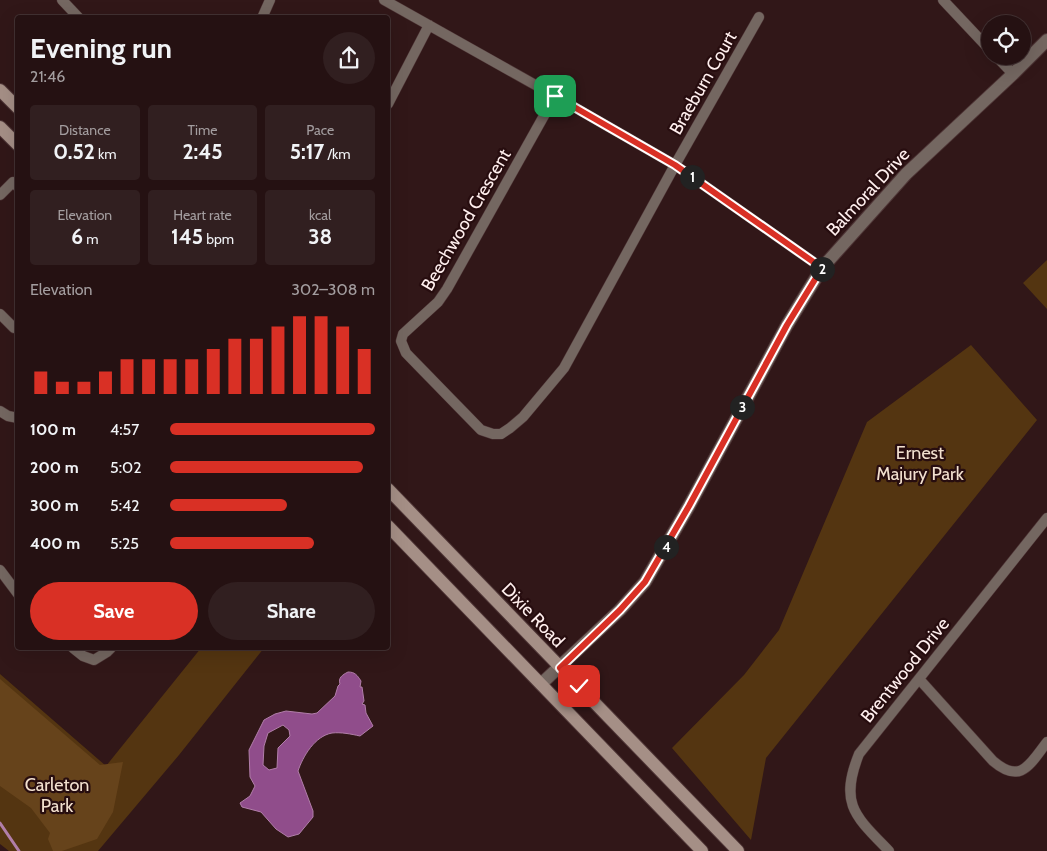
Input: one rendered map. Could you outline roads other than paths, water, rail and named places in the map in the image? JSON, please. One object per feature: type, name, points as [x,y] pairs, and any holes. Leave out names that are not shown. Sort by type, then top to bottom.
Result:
[{"type":"main road","points":[[0,90],[15,105]]},
{"type":"main road","points":[[0,127],[15,142]]},
{"type":"main road","name":"Dixie Road","points":[[390,491],[738,851]]},
{"type":"main road","points":[[390,528],[702,851]]},
{"type":"street","points":[[62,0],[76,15]]},
{"type":"street","points":[[263,15],[270,0]]},
{"type":"street","points":[[384,0],[675,165],[822,268]]},
{"type":"street","points":[[943,0],[981,40]]},
{"type":"street","name":"Braeburn Court","points":[[675,165],[759,16]]},
{"type":"street","points":[[390,100],[429,25]]},
{"type":"street","name":"Balmoral Drive","points":[[541,684],[620,610],[645,582],[689,506],[787,325],[822,268],[902,178],[1047,40]]},
{"type":"street","points":[[1004,65],[1013,74]]},
{"type":"street","name":"Beechwood Crescent","points":[[555,96],[447,289],[438,302],[403,334],[401,341],[406,353],[482,430],[492,434],[500,434],[510,428],[523,416],[564,368],[675,165]]},
{"type":"street","points":[[0,195],[13,182],[15,184]]},
{"type":"street","points":[[0,314],[15,328]]},
{"type":"street","points":[[0,410],[8,416],[15,417]]},
{"type":"street","name":"Brentwood Drive","points":[[889,851],[863,824],[854,809],[849,787],[859,754],[920,680],[1047,518]]},
{"type":"street","points":[[0,570],[15,590]]},
{"type":"street","points":[[75,650],[83,656],[94,660],[109,650]]},
{"type":"street","points":[[920,680],[1004,770],[1017,772],[1027,767],[1047,742]]},
{"type":"waterway","points":[[0,823],[19,851]]},
{"type":"park label","name":"Ernest Majury Park","points":[[920,463]]},
{"type":"park label","name":"Carleton Park","points":[[57,795]]}]
